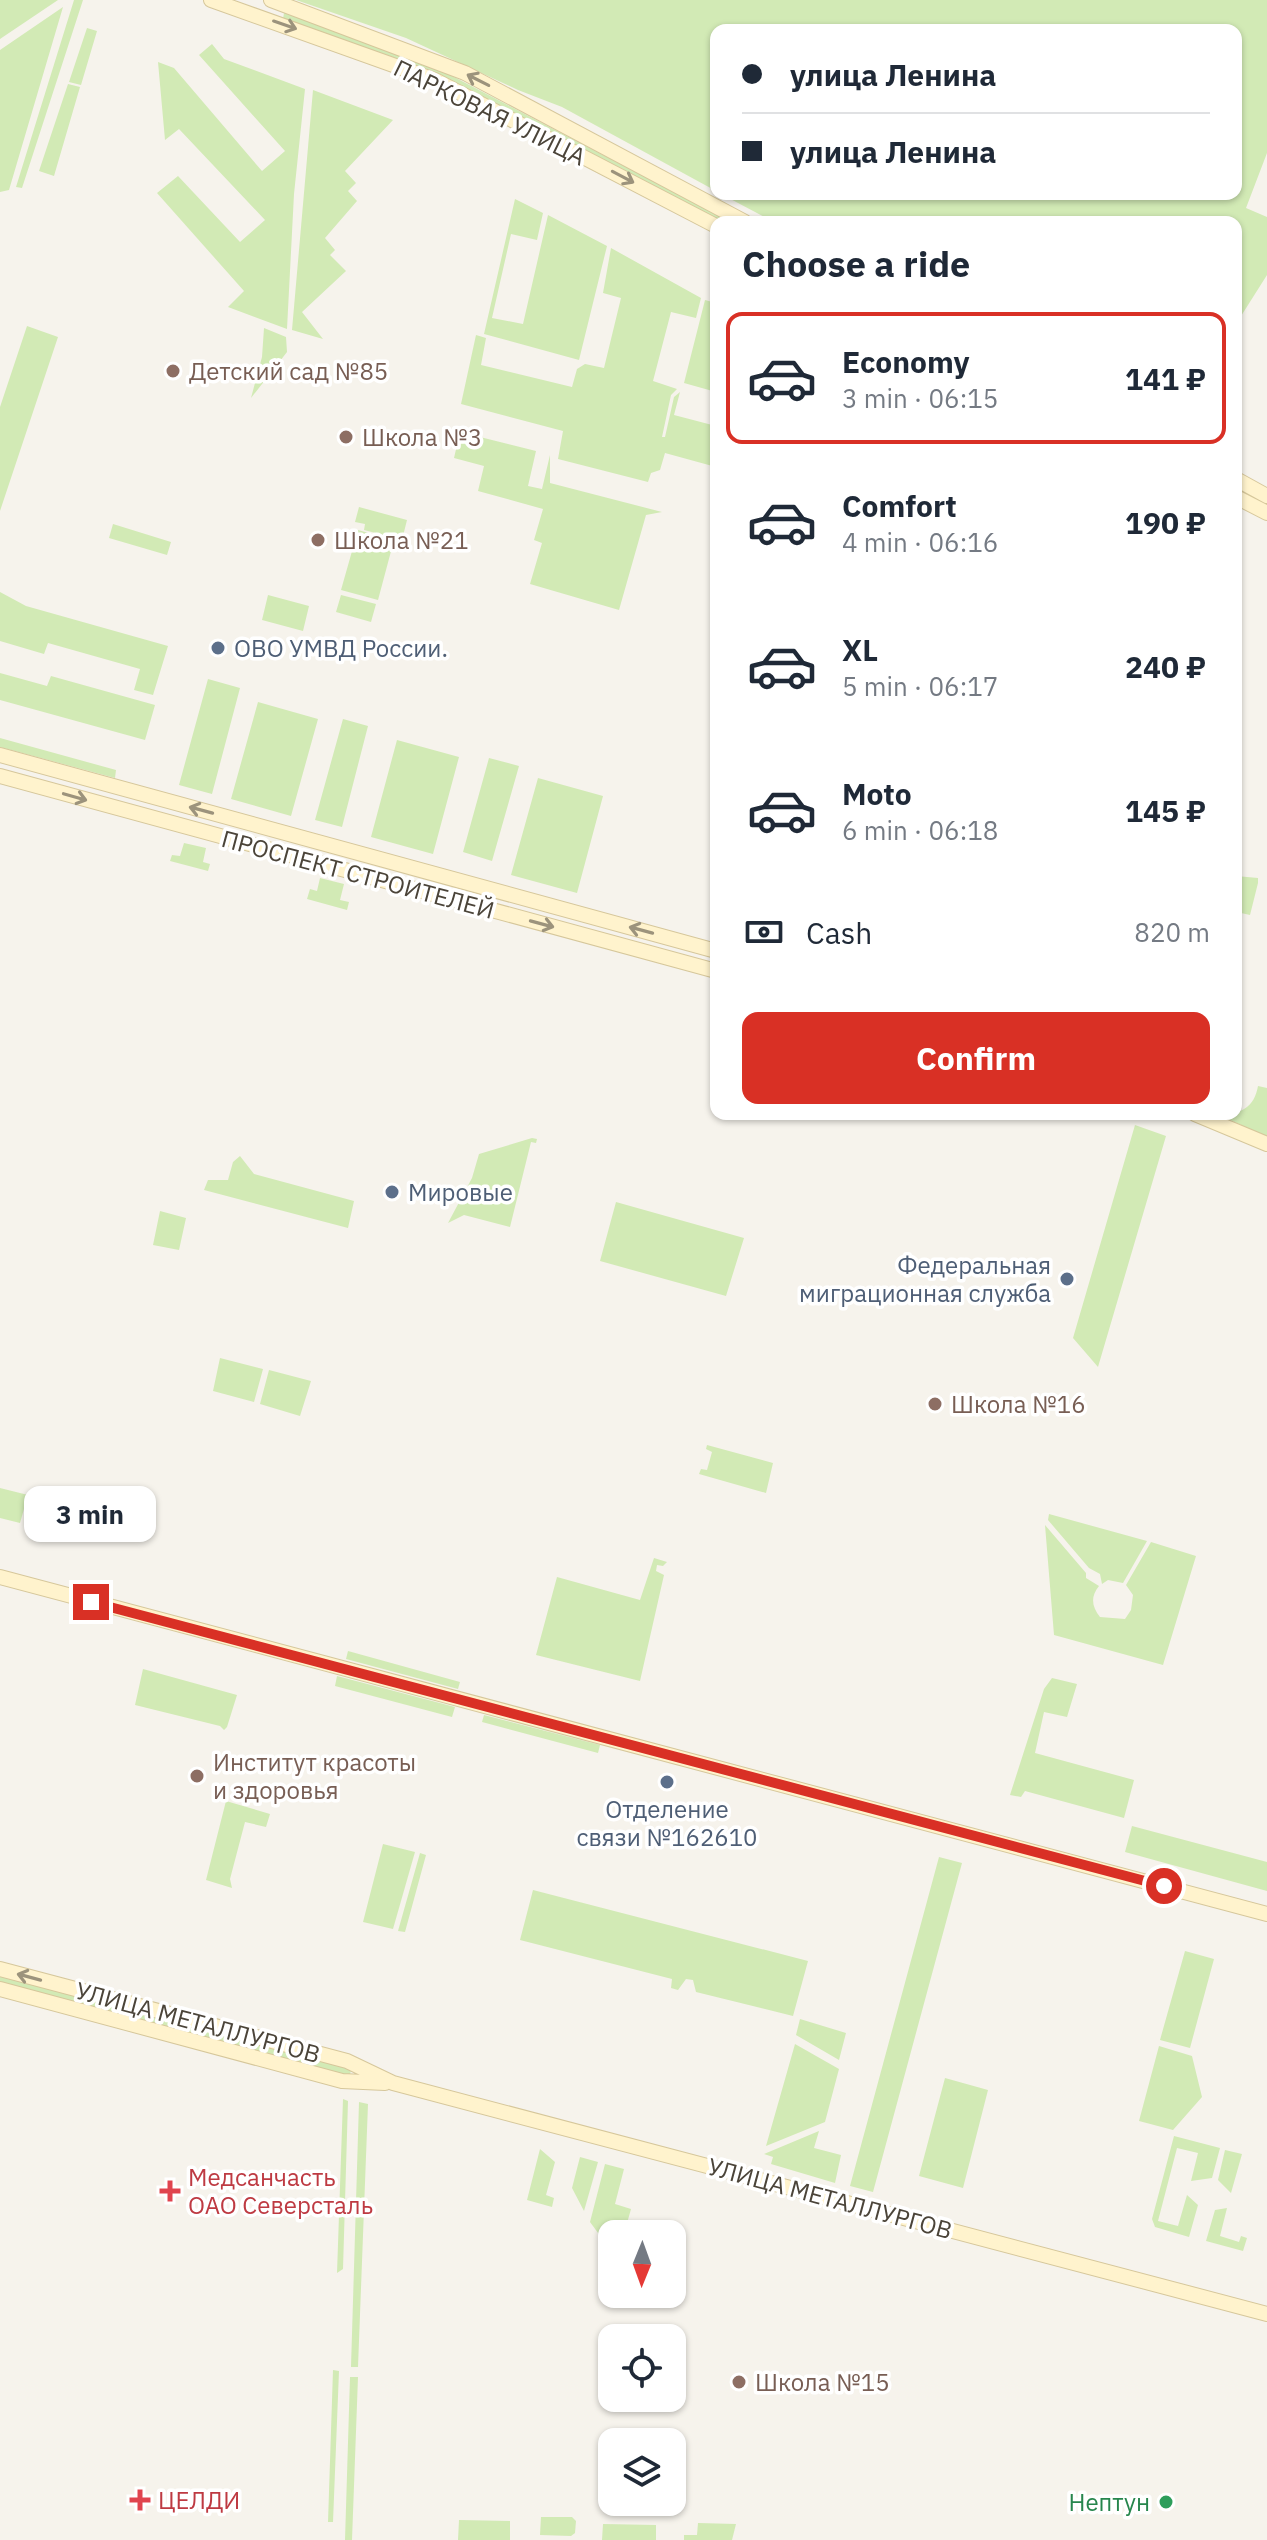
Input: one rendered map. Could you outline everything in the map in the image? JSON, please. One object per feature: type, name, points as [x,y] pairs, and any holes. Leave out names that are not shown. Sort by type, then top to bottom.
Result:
[{"type":"street","name":"ПАРКОВАЯ УЛИЦА","points":[[211,0],[435,80],[710,223]]},
{"type":"street","name":"ПАРКОВАЯ УЛИЦА","points":[[271,0],[465,73],[734,216]]},
{"type":"street","points":[[1242,482],[1267,496]]},
{"type":"street","points":[[1242,500],[1267,513]]},
{"type":"street","name":"ПРОСПЕКТ СТРОИТЕЛЕЙ","points":[[0,755],[710,949]]},
{"type":"street","name":"ПРОСПЕКТ СТРОИТЕЛЕЙ","points":[[0,776],[710,969]]},
{"type":"street","points":[[1209,1120],[1267,1144]]},
{"type":"street","points":[[0,1577],[1267,1914]]},
{"type":"street","name":"УЛИЦА МЕТАЛЛУРГОВ","points":[[0,1969],[347,2061],[393,2083],[1267,2314]]},
{"type":"street","name":"УЛИЦА МЕТАЛЛУРГОВ","points":[[0,1989],[342,2081],[393,2083]]},
{"type":"green space","points":[[0,0],[58,0],[0,39]]},
{"type":"green space","points":[[74,0],[83,0],[22,188],[16,187]]},
{"type":"green space","points":[[296,0],[1267,0],[1267,153],[1246,208],[1267,217],[1267,275],[1242,315],[1242,216],[763,216],[732,200],[1242,200],[1242,24],[710,24],[710,188],[562,107],[406,38]]},
{"type":"green space","points":[[63,7],[9,190],[0,192],[0,50]]},
{"type":"green space","points":[[284,13],[435,67],[720,216],[710,217],[433,71],[283,19]]},
{"type":"green space","points":[[87,28],[97,31],[81,85],[69,82]]},
{"type":"green space","points":[[212,44],[224,59],[305,89],[294,194],[287,329],[228,307],[244,291],[157,193],[178,176],[240,242],[265,220],[179,129],[165,140],[158,62],[174,68],[262,171],[285,151],[199,55]]},
{"type":"green space","points":[[68,84],[80,87],[54,176],[39,171]]},
{"type":"green space","points":[[313,90],[393,120],[345,171],[356,183],[348,191],[357,201],[325,238],[335,250],[330,255],[346,271],[302,312],[323,339],[292,330]]},
{"type":"green space","points":[[515,199],[543,213],[537,240],[511,234],[492,318],[523,324],[548,215],[607,246],[579,360],[484,334]]},
{"type":"green space","points":[[611,248],[701,298],[696,318],[671,312],[653,381],[677,389],[671,395],[662,437],[665,437],[674,397],[680,392],[674,415],[710,424],[710,465],[665,453],[660,470],[651,473],[648,482],[558,459],[563,431],[461,404],[476,335],[486,338],[481,365],[572,387],[577,369],[585,364],[604,368],[621,298],[603,293]]},
{"type":"green space","points":[[705,300],[710,301],[710,390],[684,383]]},
{"type":"green space","points":[[27,326],[58,337],[0,511],[0,407]]},
{"type":"green space","points":[[264,328],[286,337],[287,352],[251,398],[262,357]]},
{"type":"green space","points":[[460,432],[536,451],[528,486],[542,489],[550,455],[550,483],[662,512],[646,515],[619,610],[530,584],[542,543],[534,540],[543,509],[478,491],[484,466],[454,458]]},
{"type":"green space","points":[[359,507],[407,520],[402,540],[364,530],[365,524],[355,522]]},
{"type":"green space","points":[[113,524],[171,542],[167,555],[109,538]]},
{"type":"green space","points":[[358,530],[394,540],[378,600],[341,590]]},
{"type":"green space","points":[[0,592],[26,606],[168,646],[153,695],[134,690],[140,669],[48,643],[44,654],[0,641]]},
{"type":"green space","points":[[268,595],[309,606],[303,631],[262,620]]},
{"type":"green space","points":[[341,595],[376,604],[371,622],[336,612]]},
{"type":"green space","points":[[0,673],[47,686],[51,676],[155,705],[145,740],[0,700]]},
{"type":"green space","points":[[208,679],[240,688],[212,794],[179,785]]},
{"type":"green space","points":[[258,702],[318,719],[291,816],[231,799]]},
{"type":"green space","points":[[343,719],[368,726],[342,827],[315,820]]},
{"type":"green space","points":[[0,738],[116,770],[115,778],[0,747]]},
{"type":"green space","points":[[397,740],[459,757],[433,854],[371,837]]},
{"type":"green space","points":[[489,758],[519,766],[492,861],[463,852]]},
{"type":"green space","points":[[538,778],[603,796],[577,893],[511,875]]},
{"type":"green space","points":[[184,843],[206,848],[203,862],[210,864],[208,871],[170,861],[172,855],[180,856]]},
{"type":"green space","points":[[1242,877],[1258,878],[1250,915],[1242,913]]},
{"type":"green space","points":[[320,878],[344,884],[340,900],[349,902],[347,910],[307,899],[310,889],[317,891]]},
{"type":"green space","points":[[1258,1086],[1267,1088],[1267,1137],[1230,1120],[1242,1120],[1242,1110],[1256,1094]]},
{"type":"green space","points":[[1135,1125],[1166,1136],[1098,1367],[1073,1338]]},
{"type":"green space","points":[[537,1139],[536,1143],[531,1142],[510,1227],[464,1215],[448,1223],[472,1178],[479,1154]]},
{"type":"green space","points":[[240,1156],[254,1174],[354,1201],[348,1228],[204,1190],[208,1180],[228,1180],[233,1162]]},
{"type":"green space","points":[[616,1202],[744,1238],[726,1296],[600,1261]]},
{"type":"green space","points":[[160,1211],[186,1218],[179,1250],[153,1245]]},
{"type":"green space","points":[[220,1358],[263,1369],[254,1402],[213,1391]]},
{"type":"green space","points":[[269,1370],[311,1381],[300,1416],[260,1404]]},
{"type":"green space","points":[[707,1445],[773,1463],[766,1493],[699,1474],[701,1469],[707,1470],[712,1452],[706,1449]]},
{"type":"green space","points":[[0,1488],[28,1495],[20,1523],[0,1518]]},
{"type":"green space","points":[[1049,1514],[1147,1541],[1123,1583],[1108,1580],[1102,1584],[1100,1574],[1089,1568],[1048,1520]]},
{"type":"green space","points":[[1045,1525],[1086,1573],[1086,1578],[1099,1586],[1093,1602],[1100,1617],[1125,1619],[1131,1610],[1133,1595],[1126,1585],[1151,1542],[1196,1556],[1163,1665],[1054,1635]]},
{"type":"green space","points":[[654,1558],[667,1562],[663,1566],[657,1565],[656,1571],[664,1575],[640,1681],[536,1655],[557,1577],[640,1600]]},
{"type":"green space","points":[[348,1651],[460,1682],[458,1689],[346,1659]]},
{"type":"green space","points":[[143,1669],[237,1695],[227,1727],[224,1730],[220,1726],[135,1705]]},
{"type":"green space","points":[[337,1676],[455,1707],[452,1717],[335,1686]]},
{"type":"green space","points":[[1052,1678],[1077,1684],[1067,1717],[1044,1712],[1035,1753],[1134,1780],[1124,1818],[1025,1791],[1021,1797],[1010,1795],[1044,1689]]},
{"type":"green space","points":[[484,1715],[600,1745],[598,1753],[482,1722]]},
{"type":"green space","points":[[226,1801],[270,1814],[266,1827],[245,1822],[230,1879],[232,1888],[206,1880]]},
{"type":"green space","points":[[1132,1826],[1267,1862],[1267,1891],[1125,1852]]},
{"type":"green space","points":[[383,1844],[415,1852],[393,1929],[363,1922]]},
{"type":"green space","points":[[420,1853],[426,1855],[405,1932],[398,1931]]},
{"type":"green space","points":[[939,1857],[962,1863],[873,2192],[850,2186]]},
{"type":"green space","points":[[533,1890],[808,1961],[793,2016],[696,1992],[693,1980],[686,1979],[678,1990],[671,1988],[672,1979],[520,1940]]},
{"type":"green space","points":[[1185,1951],[1214,1959],[1190,2048],[1160,2040]]},
{"type":"green space","points":[[0,1975],[351,2069],[350,2076],[0,1983]]},
{"type":"green space","points":[[800,2019],[846,2033],[839,2060],[796,2035]]},
{"type":"green space","points":[[795,2044],[839,2069],[825,2122],[766,2146]]},
{"type":"green space","points":[[1159,2046],[1192,2056],[1202,2097],[1173,2130],[1139,2121]]},
{"type":"green space","points":[[945,2078],[988,2090],[963,2188],[919,2176]]},
{"type":"green space","points":[[343,2099],[348,2101],[343,2269],[337,2273]]},
{"type":"green space","points":[[359,2102],[368,2104],[358,2367],[351,2367]]},
{"type":"green space","points":[[819,2131],[814,2148],[841,2155],[835,2183],[771,2164],[773,2157],[764,2154]]},
{"type":"green space","points":[[1174,2136],[1220,2148],[1212,2178],[1191,2181],[1198,2153],[1177,2148],[1158,2221],[1178,2226],[1187,2195],[1198,2205],[1189,2237],[1155,2227],[1152,2219]]},
{"type":"green space","points":[[540,2149],[555,2162],[546,2195],[554,2198],[552,2207],[527,2200]]},
{"type":"green space","points":[[1225,2150],[1242,2154],[1231,2193],[1218,2180]]},
{"type":"green space","points":[[580,2157],[598,2162],[584,2211],[572,2188]]},
{"type":"green space","points":[[605,2164],[624,2169],[615,2204],[631,2209],[628,2220],[598,2220],[598,2233],[590,2222]]},
{"type":"green space","points":[[1227,2208],[1220,2236],[1239,2242],[1241,2236],[1247,2238],[1243,2251],[1206,2241],[1215,2210]]},
{"type":"green space","points":[[333,2370],[339,2371],[333,2522],[328,2522]]},
{"type":"green space","points":[[350,2377],[358,2377],[352,2540],[345,2540]]},
{"type":"green space","points":[[541,2517],[572,2517],[576,2521],[575,2533],[571,2536],[540,2535]]},
{"type":"green space","points":[[459,2520],[510,2521],[510,2540],[458,2540]]},
{"type":"green space","points":[[698,2523],[736,2524],[732,2540],[684,2540],[684,2535],[697,2535]]},
{"type":"green space","points":[[603,2524],[656,2525],[656,2540],[602,2540]]},
{"type":"place","name":"Детский сад №85","points":[[173,371]]},
{"type":"place","name":"Школа №3","points":[[346,437]]},
{"type":"place","name":"Школа №21","points":[[318,540]]},
{"type":"place","name":"ОВО УМВД России.","points":[[218,648]]},
{"type":"place","name":"Мировые","points":[[392,1192]]},
{"type":"place","name":"Федеральная миграционная служба","points":[[1067,1279]]},
{"type":"place","name":"Школа №16","points":[[935,1404]]},
{"type":"place","name":"Институт красоты и здоровья","points":[[197,1776]]},
{"type":"place","name":"Отделение связи №162610","points":[[667,1782]]},
{"type":"place","name":"Медсанчасть ОАО Северсталь","points":[[170,2191]]},
{"type":"place","name":"Школа №15","points":[[739,2382]]},
{"type":"place","name":"ЦЕЛДИ","points":[[140,2500]]},
{"type":"place","name":"Нептун","points":[[1166,2502]]},
{"type":"route","points":[[91,1602],[1164,1886]]}]
